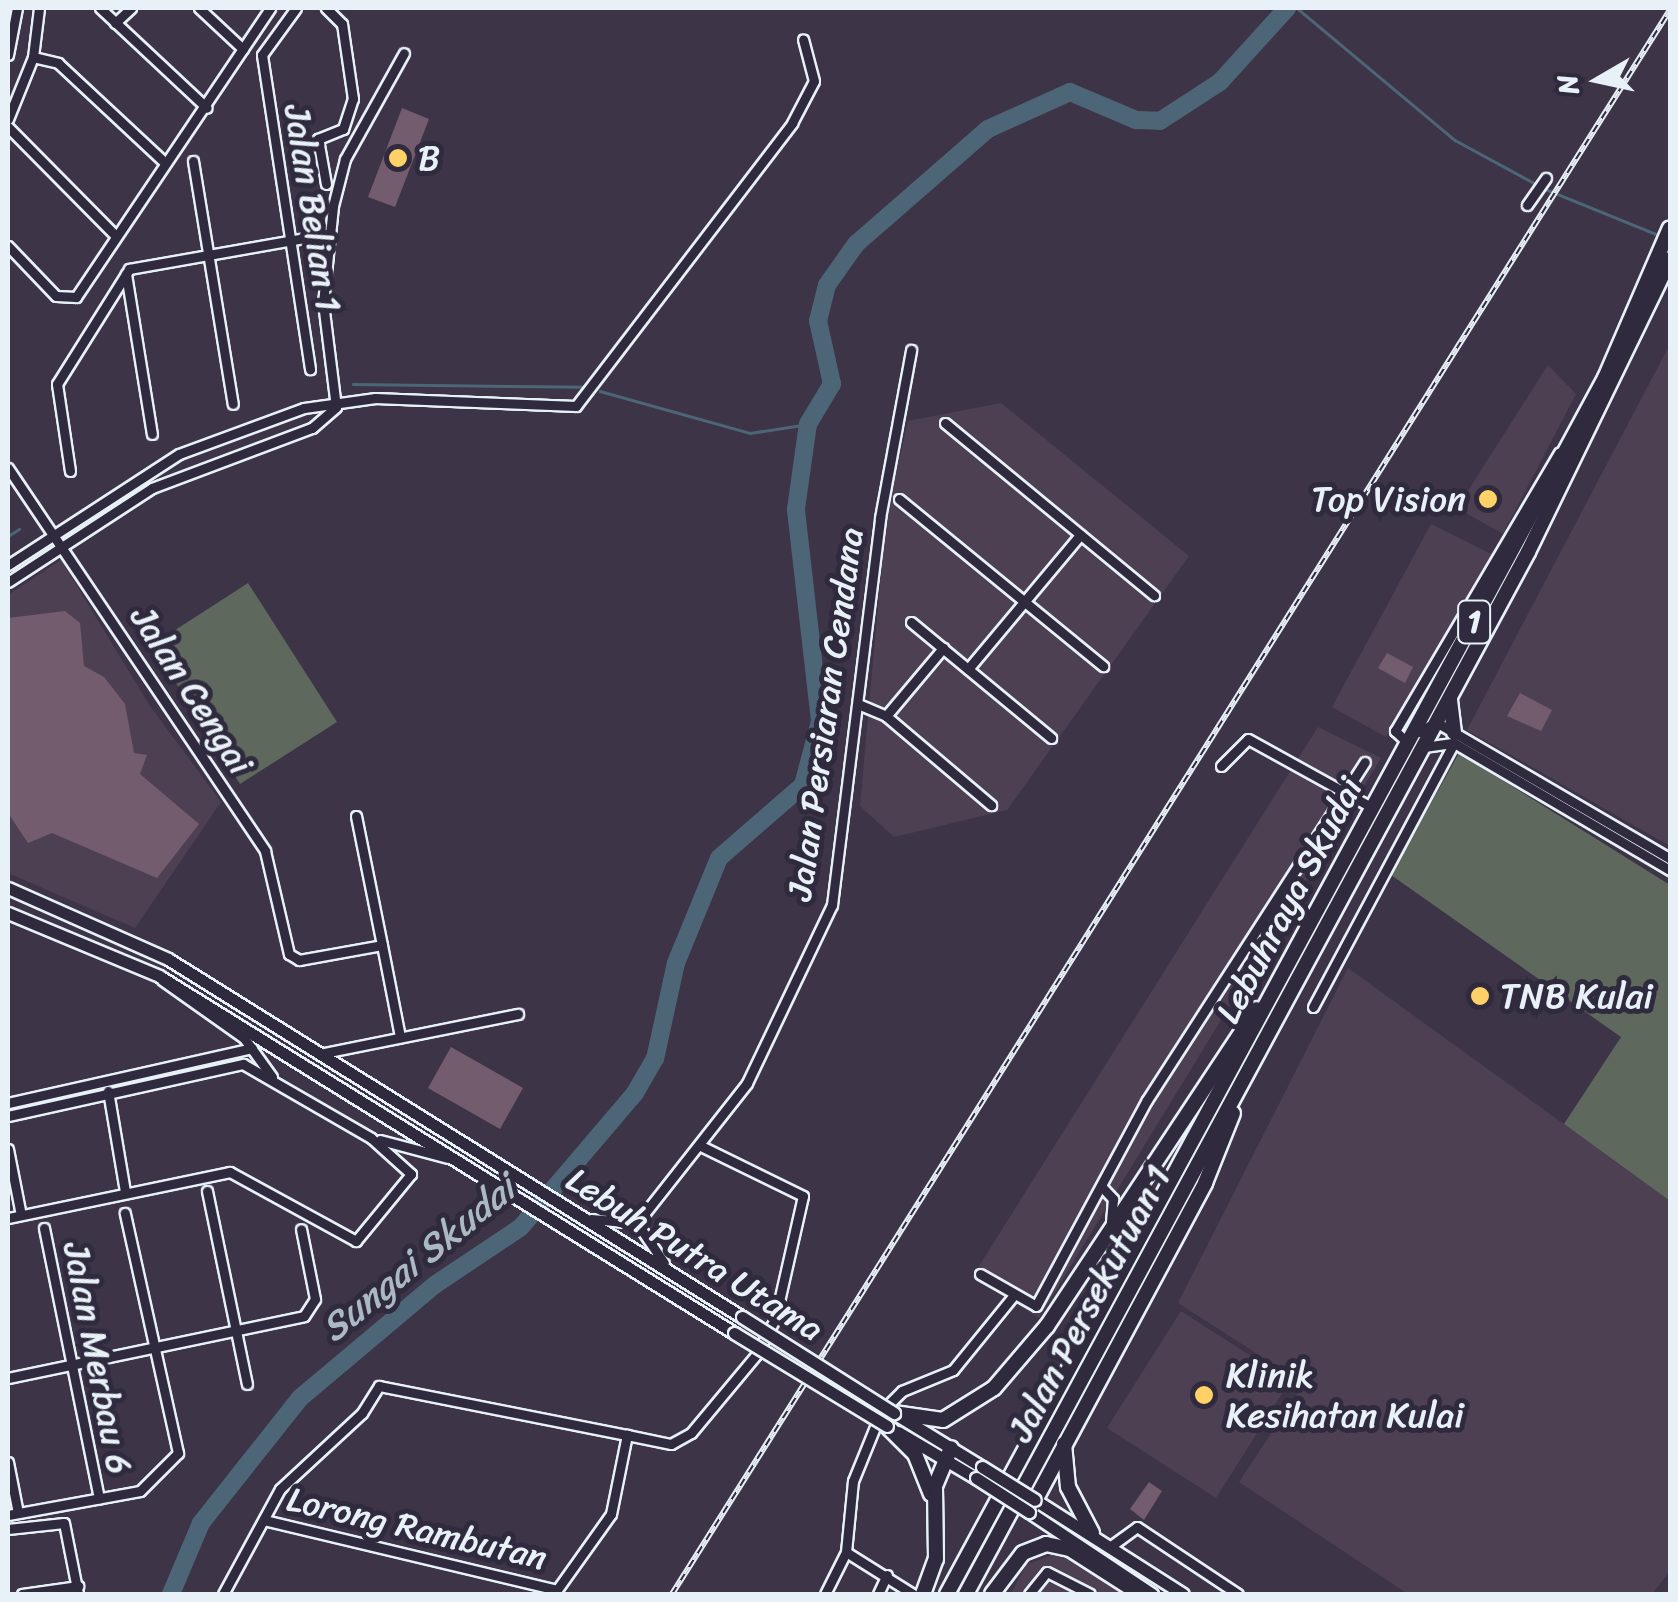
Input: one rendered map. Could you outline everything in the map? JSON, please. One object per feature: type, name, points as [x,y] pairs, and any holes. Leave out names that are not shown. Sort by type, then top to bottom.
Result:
[{"type":"highway","name":"Lebuhraya Skudai","points":[[947,1594],[1399,761],[1436,722],[1614,384],[1664,261],[1670,228]]},
{"type":"highway","name":"Lebuhraya Skudai","points":[[1264,1039],[1664,261]]},
{"type":"highway","points":[[1450,694],[1454,738]]},
{"type":"highway","points":[[891,1420],[943,1420],[976,1404],[1069,1293],[1220,1056],[1280,981]]},
{"type":"highway","points":[[1032,1506],[1204,1184],[1264,1039]]},
{"type":"highway","name":"Jalan Persekutuan 1","points":[[966,1594],[1264,1039]]},
{"type":"highway","points":[[891,1420],[914,1454],[935,1510]]},
{"type":"highway","points":[[1064,1443],[1068,1487],[1092,1533]]},
{"type":"highway","points":[[924,1594],[936,1559],[935,1510],[947,1454]]},
{"type":"highway","points":[[992,1594],[1023,1553],[1046,1544],[1070,1548],[1140,1594]]},
{"type":"main road","name":"Lebuh Putra Utama","points":[[8,888],[168,959],[664,1263],[891,1420]]},
{"type":"main road","name":"Lebuh Putra Utama","points":[[8,912],[159,976],[734,1333],[891,1420],[1032,1506]]},
{"type":"main road","points":[[1032,1506],[1092,1533],[1183,1594]]},
{"type":"main road","points":[[1032,1506],[1152,1594]]},
{"type":"street","points":[[8,55],[18,8]]},
{"type":"street","points":[[8,119],[33,57],[40,8]]},
{"type":"street","points":[[100,8],[207,108]]},
{"type":"street","points":[[116,23],[131,8]]},
{"type":"street","points":[[199,8],[244,50]]},
{"type":"street","points":[[8,246],[56,296],[76,297],[164,162],[207,108],[270,8]]},
{"type":"street","name":"Jalan Belian 1","points":[[296,8],[262,55],[310,369]]},
{"type":"street","points":[[326,8],[342,24],[353,99],[344,129],[318,139],[326,184]]},
{"type":"street","points":[[8,565],[53,530],[192,448],[304,408],[336,407],[375,398],[576,406],[792,123],[814,80],[803,39]]},
{"type":"street","points":[[336,407],[323,303],[328,234],[344,159],[404,54]]},
{"type":"street","points":[[33,57],[58,63],[164,162]]},
{"type":"street","points":[[8,127],[116,236]]},
{"type":"street","points":[[192,160],[233,404]]},
{"type":"street","points":[[1527,205],[1546,178]]},
{"type":"street","points":[[70,471],[57,384],[136,264],[328,234]]},
{"type":"street","points":[[126,274],[152,434]]},
{"type":"street","name":"Jalan Persiaran Cendana","points":[[637,1223],[701,1146],[778,1028],[832,904],[911,350]]},
{"type":"street","points":[[8,582],[62,543],[152,488],[312,428],[336,407]]},
{"type":"street","points":[[945,424],[1154,596]]},
{"type":"street","points":[[1573,438],[1548,465],[1396,731],[1414,748],[1454,738],[1670,859]]},
{"type":"street","name":"Jalan Cengai","points":[[8,468],[45,517],[265,850],[293,958],[382,945]]},
{"type":"street","points":[[899,499],[1103,666]]},
{"type":"street","points":[[968,669],[1080,535]]},
{"type":"street","points":[[911,622],[1051,738]]},
{"type":"street","points":[[886,716],[942,648]]},
{"type":"street","points":[[858,704],[886,716],[990,805]]},
{"type":"street","points":[[1399,761],[1436,722],[1454,738],[1670,870]]},
{"type":"street","points":[[1313,1007],[1454,738]]},
{"type":"street","points":[[1221,766],[1248,739],[1373,808]]},
{"type":"street","points":[[980,1274],[1036,1306],[1147,1100],[1365,762]]},
{"type":"street","points":[[356,816],[400,1037]]},
{"type":"street","points":[[159,976],[252,1048],[274,1080]]},
{"type":"street","points":[[324,1053],[518,1014]]},
{"type":"street","points":[[8,1103],[252,1048]]},
{"type":"street","points":[[8,1116],[243,1064],[371,1138],[411,1174],[369,1234],[349,1241],[230,1172],[8,1218]]},
{"type":"street","points":[[106,1081],[125,1192]]},
{"type":"street","points":[[371,1138],[470,1166]]},
{"type":"street","points":[[223,1594],[280,1489],[362,1414],[376,1388],[626,1435],[682,1440],[756,1355],[775,1319],[803,1196],[701,1146]]},
{"type":"street","points":[[8,1149],[21,1215]]},
{"type":"street","points":[[1069,1293],[1113,1218],[1113,1199],[1101,1186]]},
{"type":"street","points":[[207,1191],[246,1384]]},
{"type":"street","points":[[8,1462],[13,1514],[140,1491],[178,1452],[125,1213]]},
{"type":"street","points":[[588,1218],[637,1223],[664,1263]]},
{"type":"street","name":"Jalan Merbau 6","points":[[44,1228],[98,1498]]},
{"type":"street","points":[[8,1378],[304,1316],[315,1305],[301,1229]]},
{"type":"street","points":[[825,1594],[846,1552],[850,1494],[881,1412],[902,1391],[953,1370],[1014,1295]]},
{"type":"street","points":[[556,1592],[611,1514],[626,1435]]},
{"type":"street","name":"Lorong Rambutan","points":[[264,1520],[556,1592]]},
{"type":"street","points":[[8,1529],[61,1522],[68,1530],[78,1590],[22,1594]]},
{"type":"street","points":[[1111,1546],[1138,1527],[1238,1594]]},
{"type":"street","points":[[846,1552],[913,1594]]},
{"type":"street","points":[[1029,1594],[1047,1572],[1090,1594]]},
{"type":"street","points":[[878,1594],[887,1575]]},
{"type":"shaded area","points":[[1670,344],[1670,846],[1467,730]]},
{"type":"shaded area","points":[[1548,365],[1576,394],[1503,534],[1457,508]]},
{"type":"shaded area","points":[[1001,403],[1189,556],[1007,810],[894,837],[860,806],[886,518],[908,421]]},
{"type":"shaded area","points":[[1431,524],[1493,555],[1386,737],[1332,707]]},
{"type":"shaded area","points":[[61,560],[150,706],[221,802],[135,928],[8,873],[8,595]]},
{"type":"shaded area","points":[[1318,727],[1381,758],[1039,1318],[972,1277]]},
{"type":"shaded area","points":[[1348,968],[1670,1201],[1670,1571],[1652,1594],[1408,1594],[1239,1482],[1304,1384],[1178,1303]]},
{"type":"shaded area","name":"Klinik Kesihatan Kulai","points":[[1181,1311],[1290,1381],[1216,1498],[1107,1428]]},
{"type":"shaded area","points":[[1052,1555],[1081,1561],[1127,1594],[1011,1594],[1026,1565]]},
{"type":"green space","points":[[248,583],[337,722],[240,784],[152,645]]},
{"type":"green space","points":[[1459,753],[1670,885],[1670,1201],[1564,1124],[1621,1037],[1391,875]]},
{"type":"building","name":"B","points":[[402,108],[429,119],[395,207],[368,197]]},
{"type":"building","points":[[65,611],[80,623],[84,666],[104,677],[125,704],[134,753],[147,755],[140,774],[199,824],[157,878],[52,833],[28,843],[8,813],[8,618]]},
{"type":"building","points":[[1387,653],[1413,667],[1405,683],[1378,668]]},
{"type":"building","points":[[1520,693],[1552,710],[1541,731],[1507,716]]},
{"type":"building","points":[[451,1047],[523,1088],[500,1129],[428,1088]]},
{"type":"building","points":[[1149,1482],[1162,1491],[1144,1520],[1130,1509]]},
{"type":"waterway","name":"Sungai Skudai","points":[[171,1594],[201,1523],[300,1398],[436,1284],[521,1227],[635,1093],[655,1059],[676,963],[719,858],[803,785],[820,721],[796,509],[808,424],[832,384],[818,321],[827,285],[856,244],[988,129],[1070,92],[1136,120],[1160,121],[1220,82],[1287,8]]},
{"type":"waterway","points":[[1297,8],[1455,140],[1538,185]]},
{"type":"waterway","points":[[1545,189],[1661,236]]},
{"type":"waterway","points":[[353,384],[586,387]]},
{"type":"waterway","points":[[600,391],[750,433],[808,424]]},
{"type":"waterway","points":[[8,536],[19,529]]},
{"type":"railway","points":[[672,1594],[1670,10]]},
{"type":"place","name":"B","points":[[398,158]]},
{"type":"place","name":"Top Vision","points":[[1488,499]]},
{"type":"place","name":"TNB Kulai","points":[[1480,996]]},
{"type":"place","name":"Klinik Kesihatan Kulai","points":[[1204,1395]]}]
